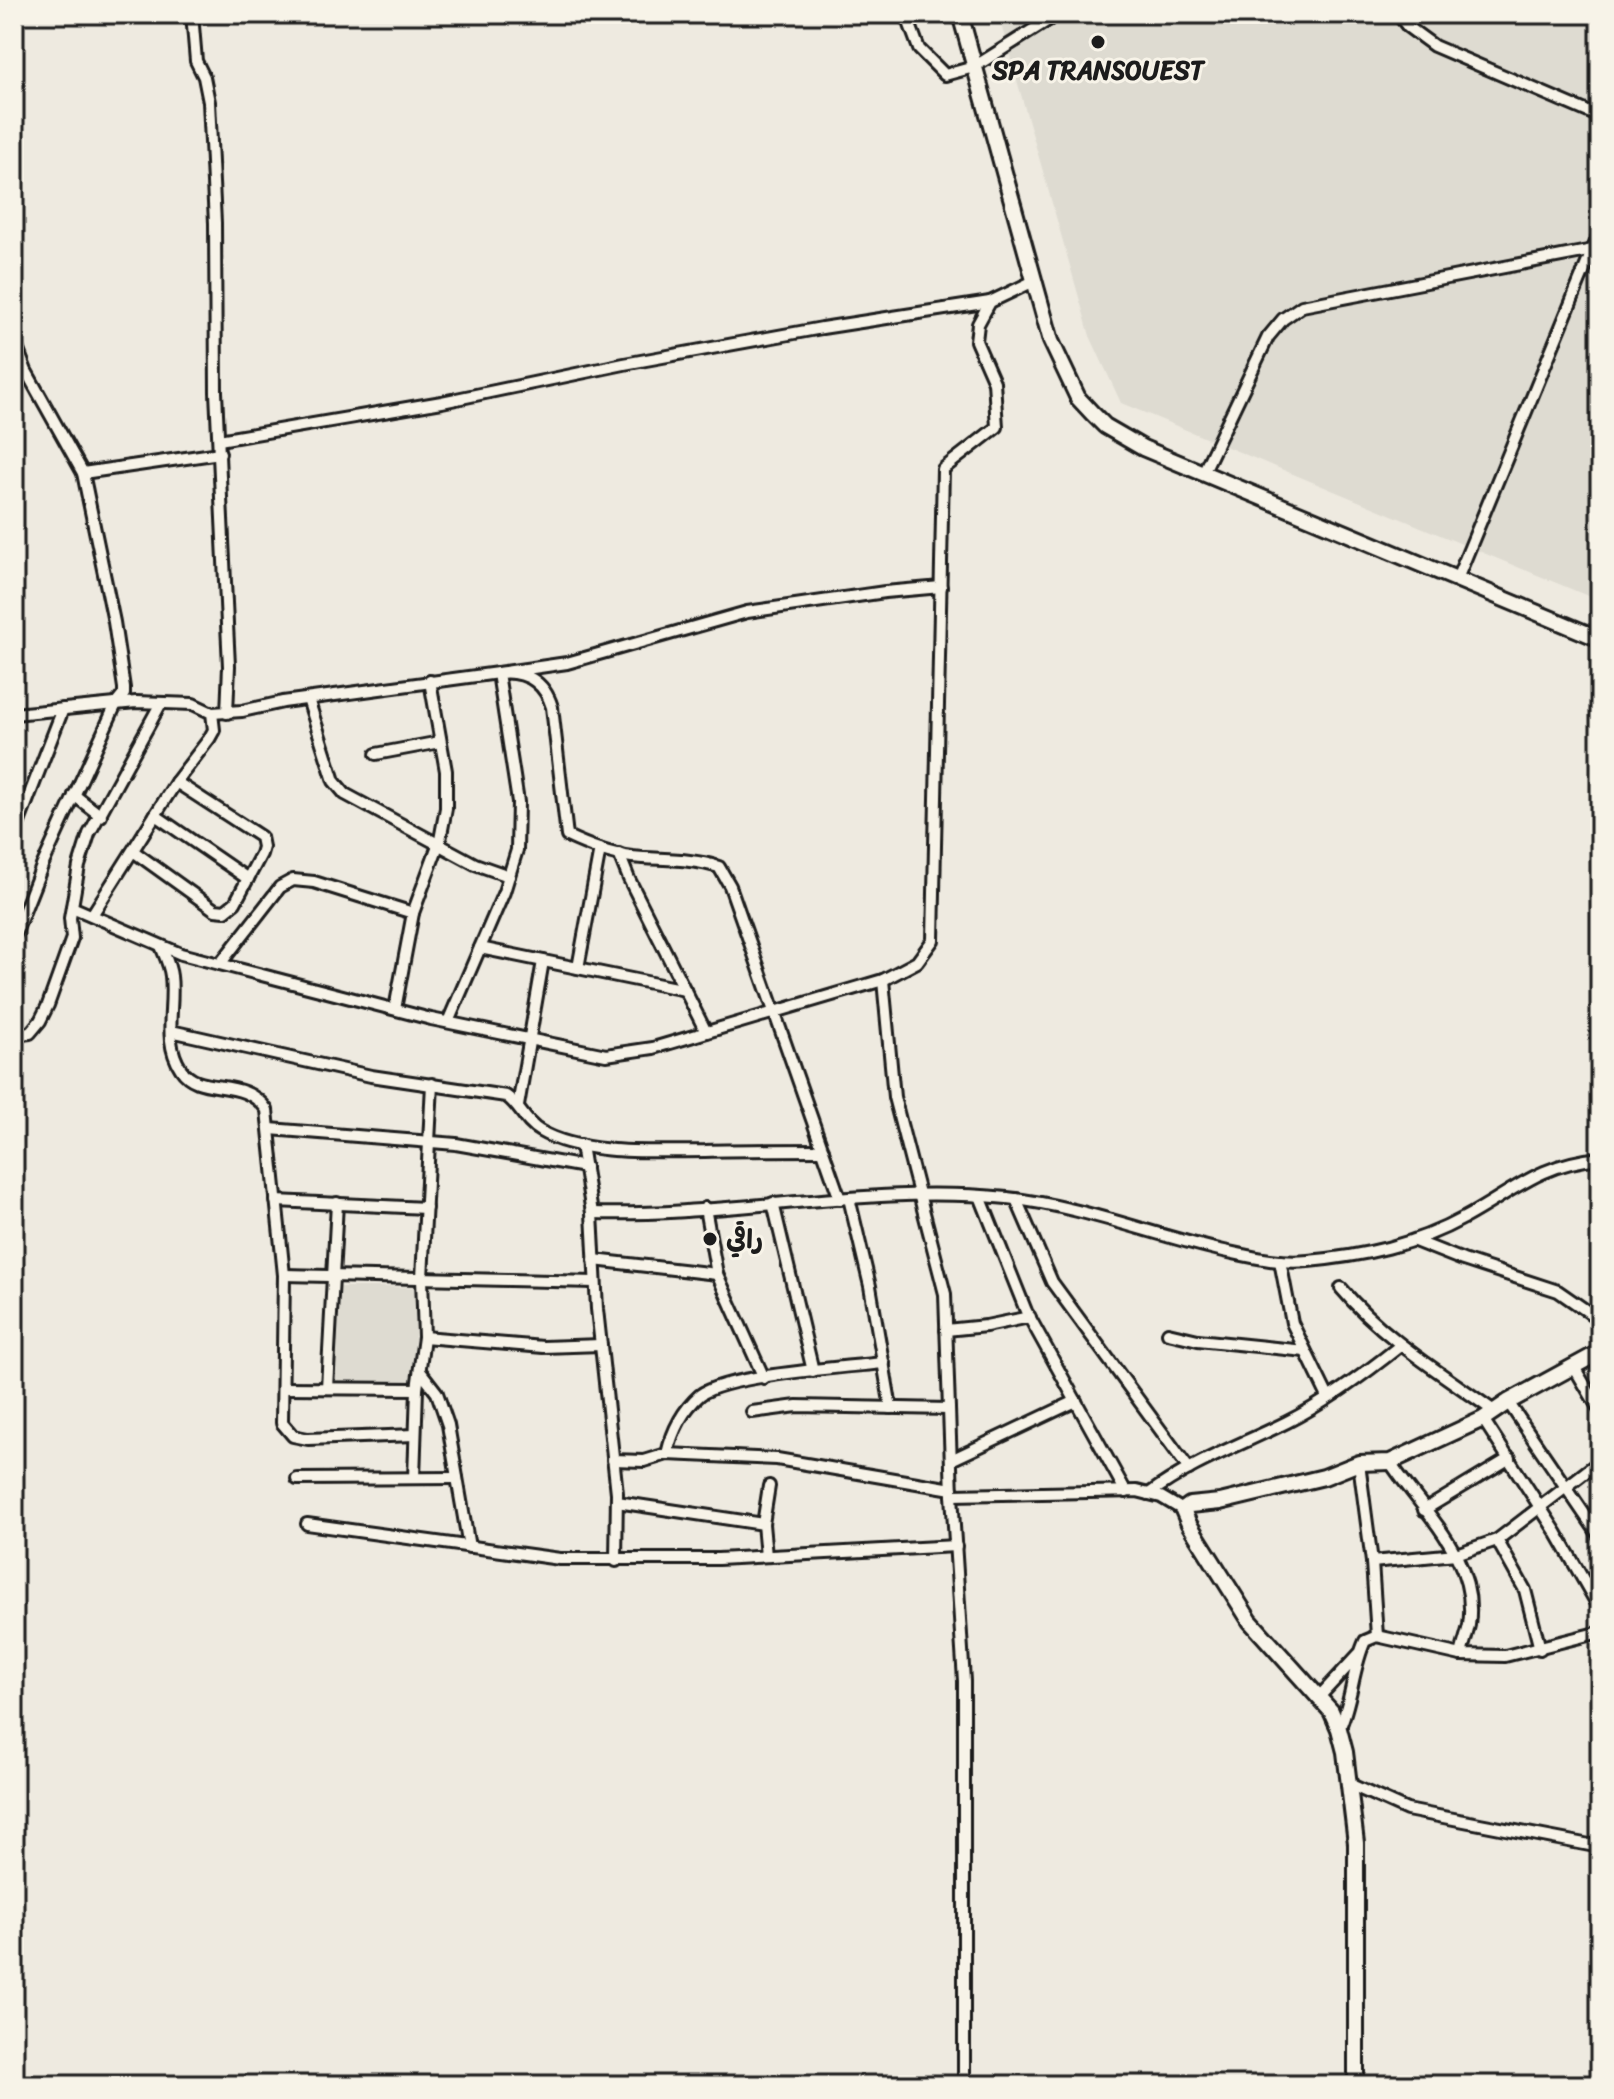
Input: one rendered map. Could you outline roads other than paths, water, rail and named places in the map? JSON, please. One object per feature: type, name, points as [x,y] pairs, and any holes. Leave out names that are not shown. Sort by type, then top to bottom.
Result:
[{"type":"street","points":[[192,14],[196,61],[204,77],[209,102],[215,223],[214,326],[229,666],[227,713]]},
{"type":"street","points":[[906,14],[919,49],[945,75],[974,67],[1058,14]]},
{"type":"street","points":[[960,14],[1051,341],[1078,398],[1092,413],[1121,437],[1600,639]]},
{"type":"street","points":[[1398,14],[1408,27],[1434,46],[1600,117]]},
{"type":"street","points":[[1457,579],[1600,232]]},
{"type":"street","points":[[1203,473],[1268,337],[1283,319],[1302,306],[1593,250]]},
{"type":"street","points":[[219,440],[442,402],[624,364],[822,328],[990,302],[1034,281]]},
{"type":"street","points":[[72,907],[161,946],[220,964],[448,1022],[606,1055],[653,1048],[883,980],[917,962],[933,940],[943,469],[997,427],[994,382],[976,341],[978,324],[990,302]]},
{"type":"street","points":[[14,340],[26,371],[83,473],[114,622],[124,688],[124,694],[116,704],[42,866],[14,937]]},
{"type":"street","points":[[83,473],[220,453]]},
{"type":"street","points":[[14,714],[161,703],[193,704],[212,713],[227,713],[567,663],[747,612],[941,587]]},
{"type":"street","points":[[498,673],[524,674],[537,680],[549,694],[567,836],[619,854],[694,861],[719,867],[730,886],[823,1150],[845,1199],[870,1286],[891,1408]]},
{"type":"street","points":[[448,1022],[517,850],[518,802],[498,673]]},
{"type":"street","points":[[395,1009],[413,913],[438,845],[446,808],[446,771],[430,681]]},
{"type":"street","points":[[308,699],[334,781],[345,794],[475,864],[509,876]]},
{"type":"street","points":[[14,1035],[30,1033],[48,1005],[72,938],[70,918],[79,866],[89,834],[161,703]]},
{"type":"street","points":[[14,835],[63,709]]},
{"type":"street","points":[[92,915],[176,782],[214,730],[212,713]]},
{"type":"street","points":[[376,754],[440,742]]},
{"type":"street","points":[[133,851],[215,910],[225,911],[235,903],[261,854],[261,837],[176,782]]},
{"type":"street","points":[[74,795],[101,816]]},
{"type":"street","points":[[155,815],[248,879]]},
{"type":"street","points":[[578,968],[600,849]]},
{"type":"street","points":[[619,854],[706,1032]]},
{"type":"street","points":[[220,964],[280,887],[293,880],[314,882],[413,913]]},
{"type":"street","points":[[161,946],[171,977],[171,1042],[182,1072],[194,1080],[246,1091],[259,1097],[267,1110],[284,1275],[282,1423],[293,1436],[308,1439],[415,1435]]},
{"type":"street","points":[[480,948],[685,990]]},
{"type":"street","points":[[518,1106],[543,961]]},
{"type":"street","points":[[883,980],[894,1097],[945,1294],[952,1492],[964,1681],[964,2085]]},
{"type":"street","points":[[171,1031],[371,1076],[506,1096],[540,1131],[596,1149],[823,1150]]},
{"type":"street","points":[[414,1478],[417,1389],[424,1337],[422,1278],[432,1084]]},
{"type":"street","points":[[270,1129],[456,1144],[585,1167]]},
{"type":"street","points":[[581,1145],[592,1213],[595,1282],[617,1502],[616,1561]]},
{"type":"street","points":[[592,1213],[644,1214],[918,1193],[980,1196],[1065,1207],[1200,1245],[1280,1261],[1303,1261],[1359,1255],[1415,1241],[1464,1218],[1526,1179],[1571,1161],[1600,1158]]},
{"type":"street","points":[[980,1196],[1030,1317],[1126,1492]]},
{"type":"street","points":[[1016,1199],[1052,1282],[1189,1469]]},
{"type":"street","points":[[276,1201],[426,1208]]},
{"type":"street","points":[[327,1388],[337,1203]]},
{"type":"street","points":[[773,1203],[813,1371]]},
{"type":"street","points":[[705,1208],[717,1274],[764,1378]]},
{"type":"street","points":[[1415,1241],[1558,1291],[1600,1320]]},
{"type":"street","points":[[594,1260],[717,1274]]},
{"type":"street","points":[[1280,1261],[1292,1323],[1328,1397]]},
{"type":"street","points":[[284,1275],[595,1282]]},
{"type":"street","points":[[1341,1288],[1357,1307],[1488,1415],[1510,1458],[1600,1609]]},
{"type":"street","points":[[946,1330],[1030,1317]]},
{"type":"street","points":[[1168,1333],[1198,1340],[1305,1351]]},
{"type":"street","points":[[424,1337],[543,1347],[601,1345]]},
{"type":"street","points":[[1149,1494],[1174,1475],[1292,1420],[1369,1370],[1401,1345]]},
{"type":"street","points":[[1183,1510],[1190,1505],[1220,1502],[1324,1477],[1359,1463],[1390,1462],[1488,1415],[1600,1352]]},
{"type":"street","points":[[667,1454],[672,1433],[702,1393],[764,1378],[884,1363]]},
{"type":"street","points":[[1574,1367],[1600,1411]]},
{"type":"street","points":[[420,1371],[437,1393],[448,1425],[469,1547]]},
{"type":"street","points":[[283,1388],[417,1389]]},
{"type":"street","points":[[951,1460],[1076,1401]]},
{"type":"street","points":[[1508,1402],[1600,1537]]},
{"type":"street","points":[[752,1412],[797,1406],[949,1409]]},
{"type":"street","points":[[613,1460],[644,1461],[667,1454],[777,1459],[952,1492],[1149,1494],[1183,1510],[1250,1621],[1331,1711],[1339,1729],[1356,1843],[1356,2085]]},
{"type":"street","points":[[1424,1510],[1510,1458]]},
{"type":"street","points":[[1372,1562],[1456,1554],[1497,1540],[1600,1461]]},
{"type":"street","points":[[1390,1462],[1462,1565],[1469,1601],[1469,1624],[1461,1655]]},
{"type":"street","points":[[1359,1463],[1372,1562],[1377,1636]]},
{"type":"street","points":[[297,1479],[457,1478]]},
{"type":"street","points":[[766,1556],[763,1524],[769,1486]]},
{"type":"street","points":[[617,1502],[763,1524]]},
{"type":"street","points":[[307,1524],[560,1559],[616,1561],[956,1546]]},
{"type":"street","points":[[1497,1540],[1525,1590],[1540,1649]]},
{"type":"street","points":[[1339,1729],[1345,1718],[1359,1654],[1365,1641],[1377,1636],[1461,1655],[1505,1656],[1600,1632]]},
{"type":"street","points":[[1319,1697],[1359,1654]]},
{"type":"street","points":[[1349,1784],[1407,1810],[1600,1847]]},
{"type":"place","name":"SPA TRANSOUEST","points":[[1098,42]]},
{"type":"place","name":"راقي","points":[[710,1239]]}]
